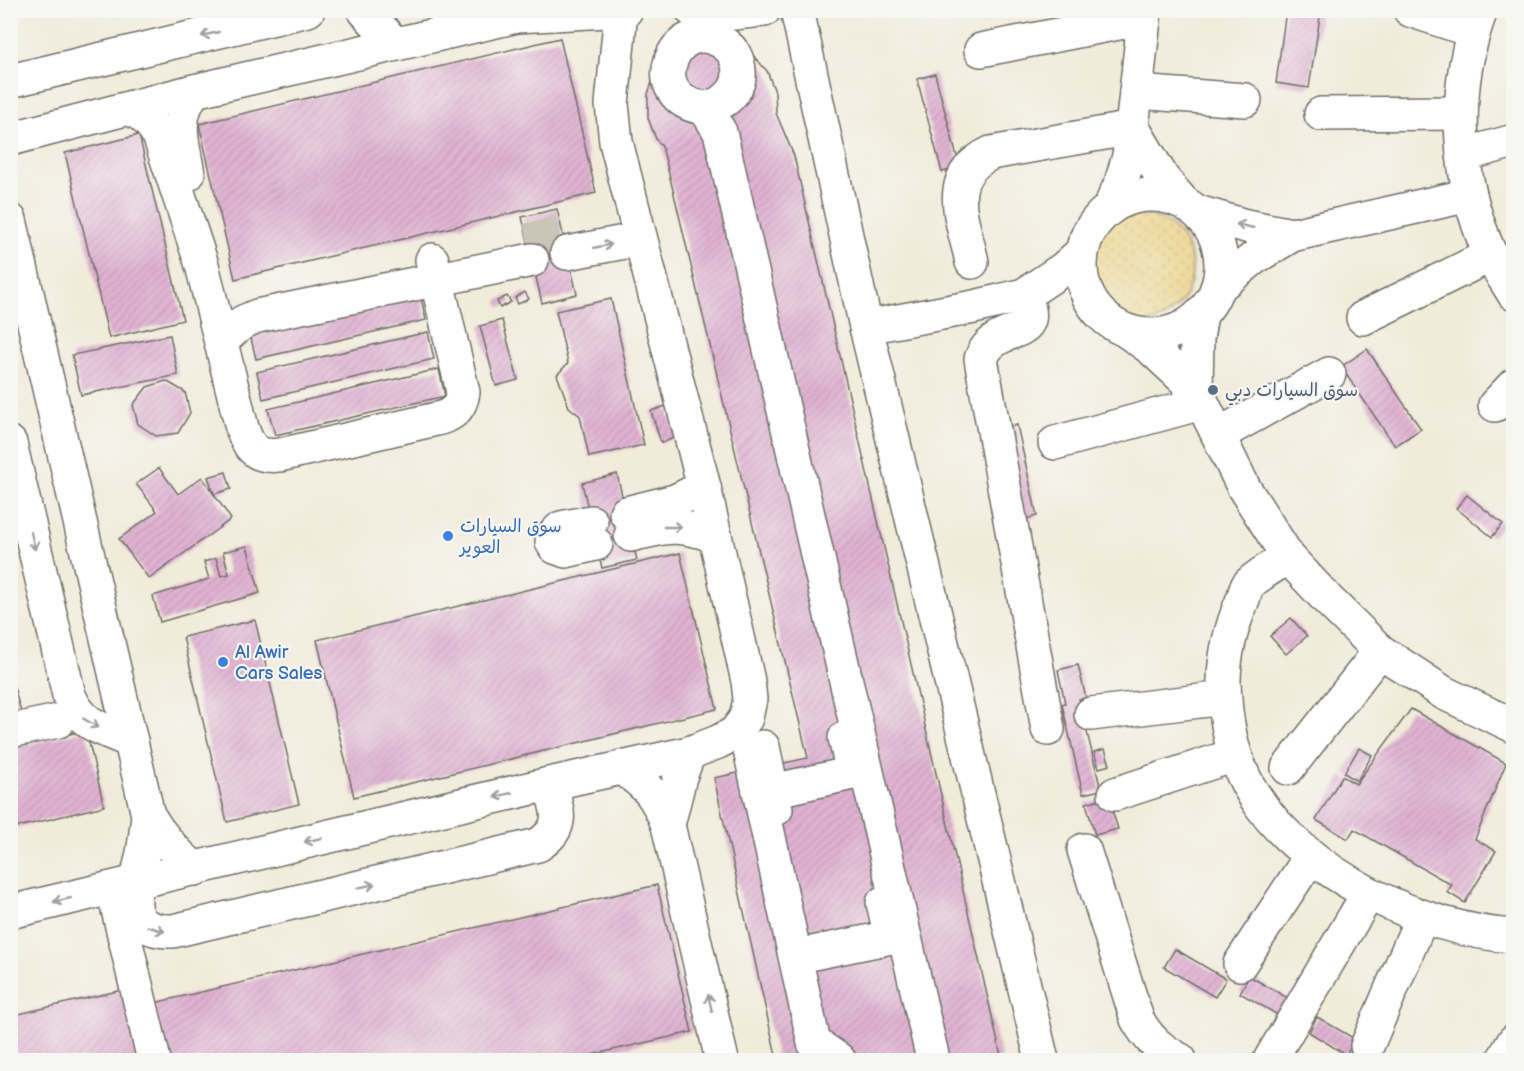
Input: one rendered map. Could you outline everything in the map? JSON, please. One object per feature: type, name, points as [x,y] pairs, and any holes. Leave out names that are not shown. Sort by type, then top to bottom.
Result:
[{"type":"street","points":[[10,81],[308,10]]},
{"type":"street","points":[[364,10],[395,44]]},
{"type":"street","points":[[14,145],[129,108],[395,44],[462,20],[515,13],[626,10]]},
{"type":"street","points":[[692,10],[713,15],[764,10]]},
{"type":"street","points":[[796,10],[866,327],[1042,1060]]},
{"type":"street","points":[[1410,10],[1477,21],[1464,72],[1461,113],[1462,155],[1470,195],[1491,255],[1514,294]]},
{"type":"street","points":[[10,912],[621,767],[689,753],[735,733],[746,718],[750,699],[704,487],[616,142],[612,104],[621,11]]},
{"type":"street","points":[[981,50],[1144,14],[1129,156],[1121,183],[1109,208]]},
{"type":"street","points":[[194,91],[185,104],[180,118],[206,279],[242,428],[250,447],[259,454],[280,455],[450,415],[457,409],[462,401],[463,392],[434,269]]},
{"type":"street","points":[[1136,92],[1245,100]]},
{"type":"street","points":[[129,108],[143,115],[153,125],[160,138],[206,279],[223,299],[249,299],[434,269],[529,250]]},
{"type":"street","points":[[1320,114],[1461,113]]},
{"type":"street","points":[[917,1060],[918,1055],[855,782],[712,118],[932,1055],[930,1060]]},
{"type":"street","points":[[1133,128],[1158,170],[1209,225],[1217,239],[1221,255],[1221,272],[1197,339],[1199,397]]},
{"type":"street","points":[[972,262],[959,202],[960,186],[966,171],[977,160],[992,153],[1133,128]]},
{"type":"street","points":[[1462,155],[1514,141]]},
{"type":"street","points":[[1292,235],[1246,226],[1157,195],[1131,197],[1109,208],[1096,221],[1086,236],[1081,253],[1080,273],[1085,292],[1095,309],[1110,323],[1128,332],[1160,356],[1199,397],[1244,488],[1288,557],[1380,651],[1444,693],[1514,726]]},
{"type":"street","points":[[1128,332],[1154,335],[1179,329],[1254,258],[1292,235],[1470,195]]},
{"type":"street","points":[[10,220],[17,292],[148,815],[161,836],[195,869]]},
{"type":"street","points":[[564,242],[637,228]]},
{"type":"street","points":[[866,327],[974,307],[1024,295],[1063,269],[1081,253]]},
{"type":"street","points":[[1363,318],[1491,255]]},
{"type":"street","points":[[221,341],[243,321],[257,316],[434,269]]},
{"type":"street","points":[[1024,295],[1095,309]]},
{"type":"street","points":[[1024,295],[1030,309],[1031,318],[1028,323],[1020,329],[996,338],[984,347],[981,359],[1048,729]]},
{"type":"street","points":[[1218,435],[1329,374]]},
{"type":"street","points":[[1055,443],[1199,397]]},
{"type":"street","points":[[10,443],[74,709],[84,720],[131,741]]},
{"type":"street","points":[[704,487],[629,524],[681,526],[715,536]]},
{"type":"street","points":[[1288,557],[1249,584],[1232,625],[1224,668],[1225,698],[1235,755],[1254,795],[1281,829],[1311,856],[1368,894],[1422,917],[1451,926],[1514,936]]},
{"type":"street","points":[[1288,768],[1380,651]]},
{"type":"street","points":[[1091,714],[1225,698]]},
{"type":"street","points":[[10,731],[57,721]]},
{"type":"street","points":[[840,1060],[814,1043],[750,750],[763,747],[826,1035],[863,1060]]},
{"type":"street","points":[[668,825],[680,777],[689,753]]},
{"type":"street","points":[[1115,794],[1235,755]]},
{"type":"street","points":[[621,767],[642,782],[658,802],[668,825],[722,1060]]},
{"type":"street","points":[[774,800],[855,782]]},
{"type":"street","points":[[124,885],[133,897],[135,912],[144,925],[158,932],[173,931],[538,845],[556,828],[558,816],[549,784]]},
{"type":"street","points":[[148,815],[142,860],[124,885],[154,1060]]},
{"type":"street","points":[[1084,850],[1137,1019],[1144,1033],[1154,1044],[1180,1060]]},
{"type":"street","points":[[1240,964],[1311,856]]},
{"type":"street","points":[[1270,1060],[1368,894]]},
{"type":"street","points":[[1367,1046],[1422,917]]},
{"type":"street","points":[[810,963],[893,943]]},
{"type":"street","points":[[1503,1060],[1514,1041]]},
{"type":"sand","points":[[1137,214],[1158,218],[1176,230],[1188,248],[1192,269],[1188,290],[1176,308],[1158,320],[1137,324],[1116,320],[1098,308],[1086,290],[1082,269],[1086,248],[1098,230],[1116,218]]},
{"type":"building","points":[[1286,10],[1321,10],[1309,88],[1276,83]]},
{"type":"building","points":[[560,38],[596,193],[235,279],[199,124]]},
{"type":"building","points":[[690,44],[752,54],[767,71],[775,92],[776,113],[794,156],[1002,1060],[777,1060],[714,778],[808,758],[662,146],[656,139],[648,118],[648,94],[655,73]]},
{"type":"building","points":[[935,74],[960,168],[942,172],[917,79]]},
{"type":"building","points":[[139,135],[183,320],[109,338],[65,153]]},
{"type":"building","points":[[557,209],[577,294],[542,303],[522,217]]},
{"type":"building","points":[[525,292],[529,299],[518,304],[515,298]]},
{"type":"building","points":[[420,294],[426,320],[256,359],[250,334]]},
{"type":"building","points":[[507,296],[511,302],[500,308],[497,301]]},
{"type":"building","points":[[611,299],[644,445],[589,457],[580,416],[569,407],[557,375],[568,363],[556,311]]},
{"type":"building","points":[[502,320],[518,380],[496,386],[480,326]]},
{"type":"building","points":[[428,332],[434,359],[263,399],[257,372]]},
{"type":"building","points":[[170,335],[178,375],[81,395],[72,355]]},
{"type":"building","points":[[1367,349],[1421,429],[1395,446],[1341,367]]},
{"type":"building","points":[[439,369],[445,396],[275,435],[268,409]]},
{"type":"building","points":[[166,381],[185,392],[190,413],[178,433],[156,436],[138,424],[133,405],[147,387]]},
{"type":"building","points":[[666,406],[677,437],[661,443],[651,411]]},
{"type":"building","points":[[1017,425],[1037,516],[1021,520],[1000,429]]},
{"type":"building","points":[[159,468],[178,494],[202,477],[231,519],[149,579],[119,539],[157,511],[136,484]]},
{"type":"building","points":[[226,472],[231,489],[214,494],[208,477]]},
{"type":"building","points":[[617,474],[637,560],[602,568],[582,483]]},
{"type":"building","points":[[1467,495],[1503,524],[1492,537],[1456,508]]},
{"type":"building","points":[[247,546],[260,593],[160,622],[153,596],[209,579],[204,562],[216,558],[221,576],[229,574],[223,552]]},
{"type":"building","points":[[680,553],[717,709],[354,797],[317,640]]},
{"type":"building","points":[[1291,618],[1307,636],[1286,654],[1270,636]]},
{"type":"building","points":[[255,620],[299,804],[227,822],[183,637]]},
{"type":"building","points":[[1078,665],[1086,698],[1079,699],[1101,790],[1083,794],[1062,704],[1065,703],[1058,670]]},
{"type":"building","points":[[10,673],[21,712],[10,714]]},
{"type":"building","points":[[1411,709],[1506,763],[1475,839],[1496,851],[1465,903],[1447,892],[1452,885],[1354,829],[1348,839],[1316,820],[1342,776],[1356,784]]},
{"type":"building","points":[[86,730],[104,806],[10,829],[10,749]]},
{"type":"building","points":[[1359,748],[1372,755],[1357,781],[1344,773]]},
{"type":"building","points":[[1105,749],[1110,765],[1099,768],[1094,752]]},
{"type":"building","points":[[1108,797],[1118,829],[1095,835],[1086,803]]},
{"type":"building","points":[[657,885],[692,1032],[569,1060],[167,1060],[154,1003]]},
{"type":"building","points":[[1175,949],[1226,979],[1215,997],[1164,967]]},
{"type":"building","points":[[1249,976],[1293,1001],[1283,1018],[1240,993]]},
{"type":"building","points":[[131,988],[147,1060],[10,1060],[10,1016]]},
{"type":"building","points":[[1317,1017],[1355,1039],[1346,1055],[1309,1032]]},
{"type":"building","points":[[1351,1051],[1369,1060],[1346,1060]]},
{"type":"tunnel","points":[[527,240],[562,232]]},
{"type":"place","name":"سوق السيارات دبي","points":[[1213,390]]},
{"type":"place","name":"سوق السيارات العوير","points":[[448,536]]},
{"type":"place","name":"Al Awir Cars Sales","points":[[223,662]]}]
